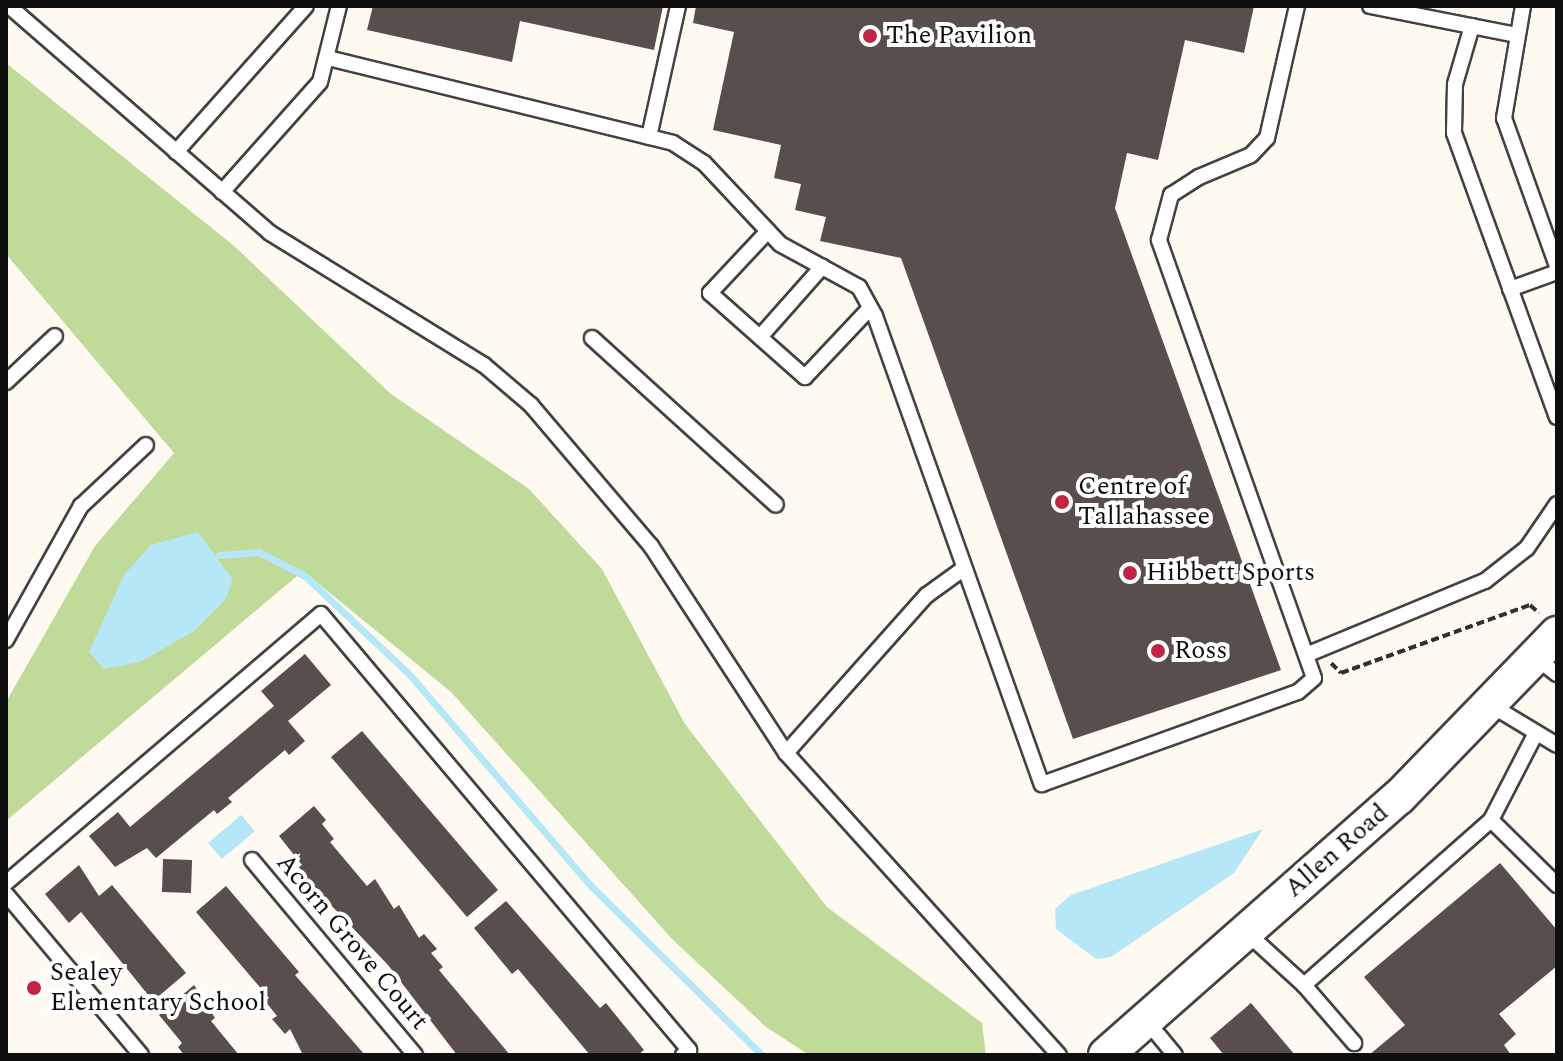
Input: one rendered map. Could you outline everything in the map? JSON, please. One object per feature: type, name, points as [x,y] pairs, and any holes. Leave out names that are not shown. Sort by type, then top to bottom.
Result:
[{"type":"street","name":"Allen Road","points":[[1106,1055],[1399,797],[1548,646]]},
{"type":"lane","points":[[9,6],[222,192],[323,270],[484,365],[531,405],[651,546],[786,753],[1059,1055]]},
{"type":"lane","points":[[176,152],[306,6]]},
{"type":"lane","points":[[222,192],[320,82],[339,6]]},
{"type":"lane","points":[[649,137],[678,6]]},
{"type":"lane","points":[[328,58],[673,143],[704,163],[780,244],[859,287],[870,308],[1042,784],[1298,692],[1314,678],[1311,653],[1159,240],[1171,195],[1199,177],[1251,155],[1267,138],[1297,6]]},
{"type":"lane","points":[[1370,6],[1517,35]]},
{"type":"lane","points":[[1510,289],[1557,269],[1504,118],[1523,6]]},
{"type":"lane","points":[[1472,26],[1455,84],[1454,133],[1557,417]]},
{"type":"lane","points":[[768,231],[710,293],[805,377],[870,308]]},
{"type":"lane","points":[[760,337],[822,267]]},
{"type":"lane","points":[[6,382],[55,336]]},
{"type":"lane","points":[[592,338],[776,505]]},
{"type":"lane","points":[[6,640],[81,506],[146,445]]},
{"type":"lane","points":[[1311,653],[1485,581],[1527,548],[1557,504]]},
{"type":"lane","points":[[786,753],[927,595],[963,569]]},
{"type":"lane","points":[[6,883],[321,614],[689,1050],[683,1055]]},
{"type":"lane","points":[[1489,704],[1557,745]]},
{"type":"lane","points":[[1304,985],[1491,820],[1536,733]]},
{"type":"lane","points":[[1491,820],[1557,885]]},
{"type":"lane","name":"Acorn Grove Court","points":[[252,860],[415,1055]]},
{"type":"lane","points":[[6,894],[141,1055]]},
{"type":"lane","points":[[1246,932],[1304,985],[1354,1043]]},
{"type":"lane","points":[[1146,1020],[1175,1055]]},
{"type":"path","points":[[1311,653],[1341,673],[1530,605],[1548,646]]},
{"type":"green space","points":[[6,63],[233,245],[391,394],[529,489],[602,569],[685,724],[827,907],[982,1023],[986,1055],[809,1055],[766,1027],[672,939],[451,692],[303,571],[6,821],[6,702],[95,546],[174,453],[6,254]]},
{"type":"water","points":[[198,532],[233,580],[225,600],[194,631],[140,662],[104,669],[89,652],[124,575],[151,545]]},
{"type":"water","points":[[241,815],[255,831],[222,859],[208,843]]},
{"type":"water","points":[[1263,829],[1234,873],[1111,957],[1096,959],[1056,929],[1055,909],[1071,895]]},
{"type":"building","points":[[373,6],[663,6],[654,50],[520,21],[512,62],[367,30]]},
{"type":"building","points":[[696,6],[1254,6],[1244,53],[1185,40],[1158,160],[1127,153],[1115,208],[1281,670],[1073,739],[901,258],[820,241],[826,217],[795,210],[801,184],[774,178],[781,145],[713,130],[734,32],[693,23]]},
{"type":"building","points":[[305,654],[331,685],[288,721],[305,741],[289,755],[285,750],[228,798],[232,802],[217,814],[214,810],[156,858],[147,848],[115,867],[89,836],[118,812],[130,827],[274,706],[261,691]]},
{"type":"building","points":[[362,731],[498,890],[467,917],[331,757]]},
{"type":"building","points":[[314,806],[326,820],[322,824],[334,839],[330,842],[367,886],[375,879],[394,909],[399,905],[419,938],[424,934],[437,949],[431,953],[443,967],[439,970],[510,1055],[457,1055],[388,965],[307,880],[299,867],[302,865],[279,836]]},
{"type":"building","points":[[163,859],[192,860],[191,893],[162,892]]},
{"type":"building","points":[[1500,863],[1557,930],[1557,966],[1499,1014],[1516,1034],[1504,1045],[1511,1055],[1369,1055],[1405,1025],[1364,977]]},
{"type":"building","points":[[79,865],[99,896],[112,885],[186,973],[153,1001],[81,912],[69,923],[45,894]]},
{"type":"building","points":[[226,886],[299,972],[295,975],[365,1055],[303,1055],[290,1029],[285,1034],[272,1019],[277,1016],[265,1001],[269,998],[196,912]]},
{"type":"building","points":[[506,901],[600,1008],[606,1003],[644,1050],[638,1055],[590,1055],[518,969],[512,974],[474,928]]},
{"type":"building","points":[[194,985],[215,1018],[211,1021],[239,1055],[184,1055],[178,1047],[182,1043],[159,1015]]},
{"type":"building","points":[[1251,1003],[1295,1055],[1224,1055],[1210,1038]]},
{"type":"waterway","points":[[219,555],[259,552],[305,576],[410,675],[592,887],[762,1055]]},
{"type":"place","name":"The Pavilion","points":[[870,36]]},
{"type":"place","name":"Centre of Tallahassee","points":[[1062,502]]},
{"type":"place","name":"Hibbett Sports","points":[[1130,573]]},
{"type":"place","name":"Ross","points":[[1158,651]]},
{"type":"place","name":"Sealey Elementary School","points":[[34,988]]}]
